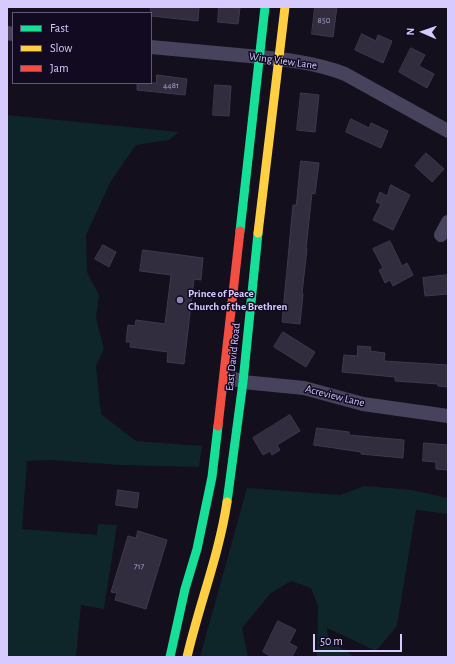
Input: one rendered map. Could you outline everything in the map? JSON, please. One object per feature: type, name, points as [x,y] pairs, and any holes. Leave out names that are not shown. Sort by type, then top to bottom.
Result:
[{"type":"street","name":"East David Road","points":[[170,657],[185,589],[198,543],[212,477],[265,7]]},
{"type":"street","name":"East David Road","points":[[187,657],[224,523],[243,382],[256,251],[285,7]]},
{"type":"street","name":"Wing View Lane","points":[[152,47],[259,57],[327,67],[345,74],[448,131]]},
{"type":"street","points":[[441,235],[448,222]]},
{"type":"street","name":"Acreview Lane","points":[[223,375],[243,382],[304,388],[363,404],[448,416]]},
{"type":"street","points":[[214,460],[223,439],[228,403],[234,391],[243,382]]},
{"type":"green space","points":[[7,115],[179,132],[169,140],[136,145],[111,181],[86,235],[87,272],[99,295],[96,318],[104,349],[96,366],[101,414],[136,441],[202,446],[199,467],[121,465],[50,460],[27,461],[22,529],[97,535],[98,524],[117,525],[104,609],[81,605],[76,657],[7,657]]},
{"type":"green space","points":[[365,486],[412,490],[448,498],[448,514],[416,510],[397,626],[376,651],[327,628],[328,639],[355,657],[316,657],[318,606],[311,588],[291,581],[271,593],[242,628],[248,657],[200,657],[247,488],[340,495]]},
{"type":"building","points":[[151,7],[199,7],[198,21],[152,16]]},
{"type":"building","points":[[219,7],[240,8],[238,24],[218,22]]},
{"type":"building","points":[[315,7],[337,7],[333,37],[312,34]]},
{"type":"building","points":[[362,34],[376,41],[378,35],[392,41],[383,63],[355,50]]},
{"type":"building","points":[[411,48],[425,55],[419,66],[434,74],[427,88],[399,72]]},
{"type":"building","points":[[157,75],[187,79],[185,95],[137,90],[137,84],[156,83]]},
{"type":"building","points":[[215,85],[231,86],[229,116],[213,115]]},
{"type":"building","points":[[301,93],[319,95],[315,132],[297,130]]},
{"type":"building","points":[[351,119],[369,128],[371,123],[388,131],[381,148],[346,132]]},
{"type":"building","points":[[426,153],[444,169],[432,182],[415,166]]},
{"type":"building","points":[[301,161],[319,163],[315,194],[312,193],[300,324],[282,322],[293,205],[296,205]]},
{"type":"building","points":[[391,185],[410,195],[393,230],[373,220],[381,204],[376,202],[380,192],[387,196]]},
{"type":"building","points":[[390,241],[402,266],[407,263],[413,275],[393,286],[390,280],[385,283],[379,270],[383,268],[373,249]]},
{"type":"building","points":[[103,245],[116,252],[109,267],[95,259]]},
{"type":"building","name":"Prince of Peace Church of the Brethren","points":[[143,250],[203,258],[201,280],[194,279],[184,364],[167,362],[168,352],[130,347],[131,342],[126,342],[128,325],[135,326],[136,320],[165,324],[171,275],[140,271]]},
{"type":"building","points":[[448,275],[448,294],[425,296],[423,278]]},
{"type":"building","points":[[283,332],[315,352],[306,367],[274,347]]},
{"type":"building","points":[[358,346],[371,347],[370,351],[385,353],[384,361],[448,365],[448,387],[438,386],[438,384],[395,381],[395,377],[342,372],[344,355],[357,356]]},
{"type":"building","points":[[290,415],[300,431],[277,445],[280,450],[272,455],[270,451],[263,455],[253,438]]},
{"type":"building","points":[[317,428],[349,432],[349,435],[404,440],[403,458],[361,454],[361,452],[314,445]]},
{"type":"building","points":[[424,443],[448,445],[448,470],[436,469],[436,462],[423,461]]},
{"type":"building","points":[[118,490],[139,493],[137,508],[116,505]]},
{"type":"building","points":[[138,531],[167,540],[146,609],[115,600],[117,593],[111,592],[128,536],[136,538]]},
{"type":"building","points":[[278,621],[296,630],[289,643],[297,647],[292,657],[272,657],[263,652]]},
{"type":"traffic: fast","points":[[240,231],[265,7]]},
{"type":"traffic: fast","points":[[227,502],[243,382],[258,233]]},
{"type":"traffic: fast","points":[[170,657],[185,589],[197,549],[212,477],[218,426]]},
{"type":"traffic: slow","points":[[258,233],[285,7]]},
{"type":"traffic: slow","points":[[187,657],[214,561],[227,502]]},
{"type":"traffic: jam","points":[[218,426],[240,231]]},
{"type":"place","name":"Prince of Peace Church of the Brethren","points":[[180,300]]}]
